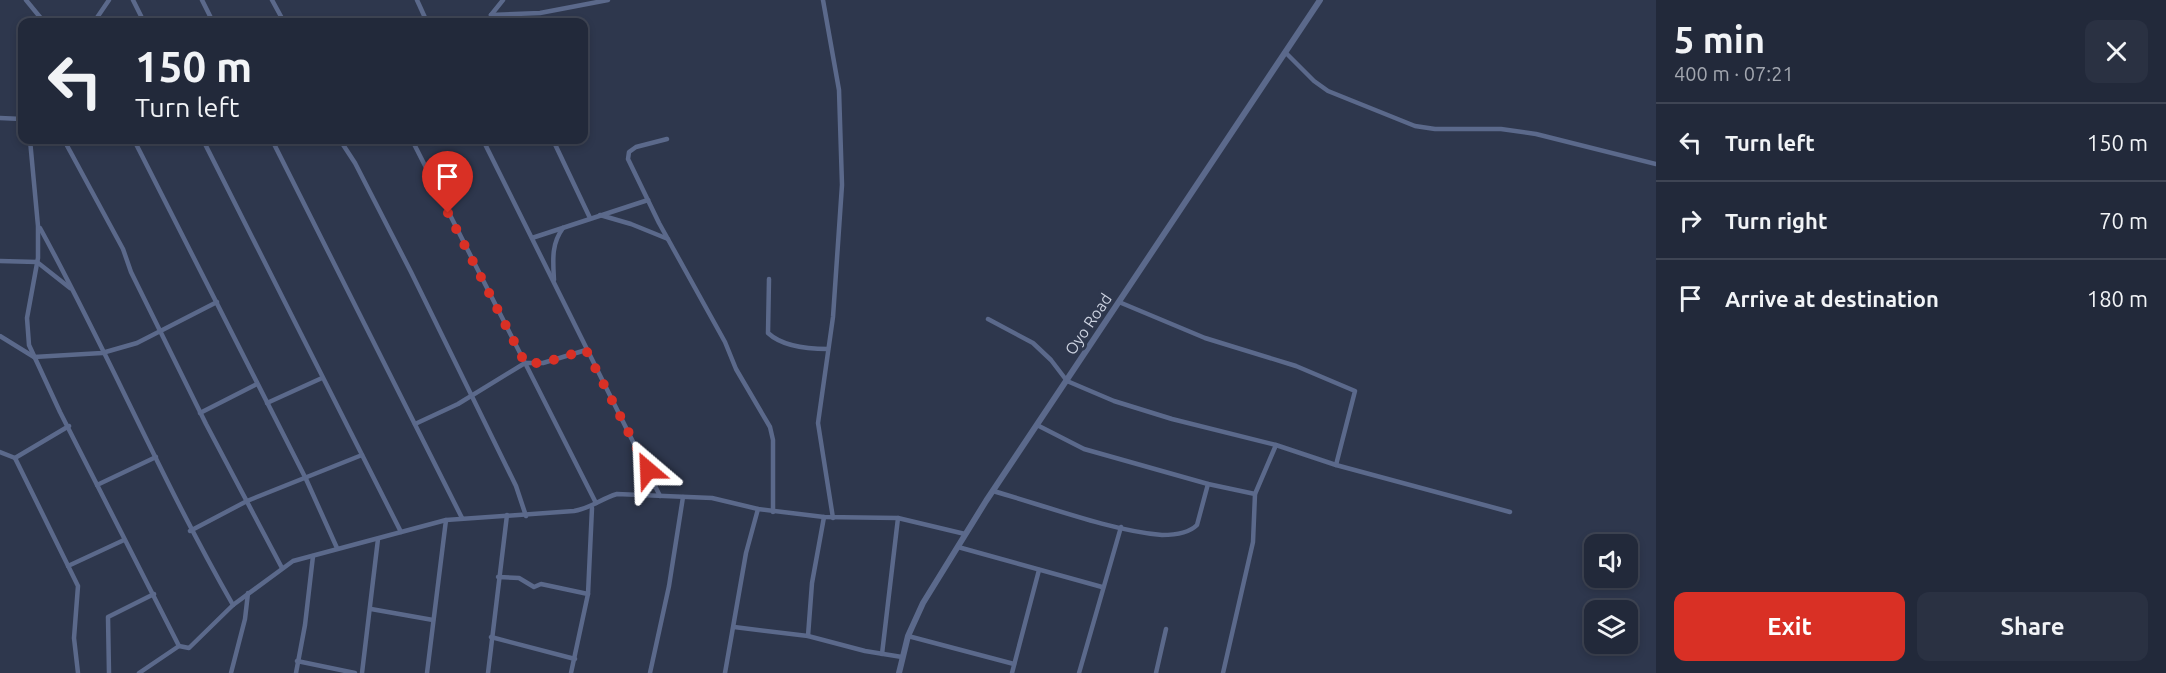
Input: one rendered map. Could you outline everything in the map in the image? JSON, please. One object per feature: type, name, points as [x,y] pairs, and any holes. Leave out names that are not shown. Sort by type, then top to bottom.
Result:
[{"type":"street","points":[[26,0],[41,18]]},
{"type":"street","points":[[97,18],[109,0]]},
{"type":"street","points":[[133,0],[142,18]]},
{"type":"street","points":[[202,0],[211,18]]},
{"type":"street","points":[[272,0],[282,18]]},
{"type":"street","points":[[417,0],[425,18]]},
{"type":"street","points":[[491,15],[503,0]]},
{"type":"street","points":[[491,15],[540,13],[608,0]]},
{"type":"street","points":[[823,0],[839,90],[842,185],[835,295],[818,423],[833,518]]},
{"type":"street","name":"Oyo Road","points":[[899,673],[908,636],[923,603],[965,534],[1320,0]]},
{"type":"street","points":[[1285,52],[1314,81],[1328,91],[1415,126],[1435,129],[1501,129],[1536,134],[1656,164]]},
{"type":"street","points":[[0,118],[18,119]]},
{"type":"street","points":[[668,139],[636,147],[629,152],[628,159],[725,342],[736,369],[770,428],[773,512]]},
{"type":"street","points":[[30,144],[38,226],[37,262],[27,318],[30,345],[124,540],[179,645],[189,648],[233,605],[293,561],[446,520],[507,514],[526,516],[591,508],[596,503],[617,494],[712,498],[773,512],[833,518],[898,518],[965,534]]},
{"type":"street","points":[[66,144],[123,249],[131,272],[200,413],[282,568]]},
{"type":"street","points":[[136,144],[306,479],[337,548]]},
{"type":"street","points":[[205,144],[258,244],[322,378],[401,532]]},
{"type":"street","points":[[274,144],[462,518]]},
{"type":"street","points":[[343,144],[355,163],[411,272],[516,486],[526,516]]},
{"type":"street","points":[[414,144],[596,503]]},
{"type":"street","points":[[485,144],[660,496]]},
{"type":"street","points":[[555,144],[590,218]]},
{"type":"street","points":[[531,238],[648,200]]},
{"type":"street","points":[[600,215],[631,224],[670,240]]},
{"type":"street","points":[[38,226],[156,457],[190,531],[233,605]]},
{"type":"street","points":[[554,283],[554,246],[556,237],[564,228]]},
{"type":"street","points":[[0,261],[37,262],[70,288]]},
{"type":"street","points":[[769,279],[768,333],[774,339],[795,346],[828,349]]},
{"type":"street","points":[[0,336],[34,357],[102,353],[137,343],[217,302]]},
{"type":"street","points":[[1119,302],[1205,338],[1296,366],[1355,391],[1335,465]]},
{"type":"street","points":[[988,319],[1033,343],[1051,360],[1067,381],[1114,400],[1172,419],[1236,437],[1276,445],[1335,465],[1510,512]]},
{"type":"street","points":[[415,424],[471,396],[525,363],[543,363],[586,350]]},
{"type":"street","points":[[267,403],[322,378]]},
{"type":"street","points":[[200,413],[257,384]]},
{"type":"street","points":[[1037,425],[1084,449],[1208,484],[1255,494]]},
{"type":"street","points":[[15,458],[69,426]]},
{"type":"street","points":[[1223,673],[1253,542],[1255,494],[1276,445]]},
{"type":"street","points":[[0,452],[15,458],[78,586],[74,638],[78,673]]},
{"type":"street","points":[[190,531],[247,501],[362,455]]},
{"type":"street","points":[[97,485],[156,457]]},
{"type":"street","points":[[993,491],[1121,527],[1163,535],[1194,528],[1208,484]]},
{"type":"street","points":[[650,673],[669,586],[683,497]]},
{"type":"street","points":[[571,673],[588,594],[591,508]]},
{"type":"street","points":[[725,673],[746,553],[758,509]]},
{"type":"street","points":[[488,673],[507,514]]},
{"type":"street","points":[[808,636],[812,583],[824,517]]},
{"type":"street","points":[[882,654],[898,518]]},
{"type":"street","points":[[427,673],[446,520]]},
{"type":"street","points":[[1078,673],[1121,527]]},
{"type":"street","points":[[362,673],[378,539]]},
{"type":"street","points":[[68,566],[124,540]]},
{"type":"street","points":[[958,547],[1102,587]]},
{"type":"street","points":[[296,673],[305,626],[313,556]]},
{"type":"street","points":[[1012,673],[1039,570]]},
{"type":"street","points":[[498,577],[519,578],[534,587],[541,584],[588,594]]},
{"type":"street","points":[[231,673],[245,619],[248,593]]},
{"type":"street","points":[[109,673],[108,617],[154,594]]},
{"type":"street","points":[[371,609],[433,620]]},
{"type":"street","points":[[734,627],[808,636],[902,657]]},
{"type":"street","points":[[1156,673],[1166,629]]},
{"type":"street","points":[[908,636],[1014,664]]},
{"type":"street","points":[[491,637],[575,659]]},
{"type":"street","points":[[139,673],[179,645]]},
{"type":"street","points":[[297,661],[355,673]]},
{"type":"route","points":[[448,213],[525,363],[533,365],[543,363],[586,350],[648,470]]}]
